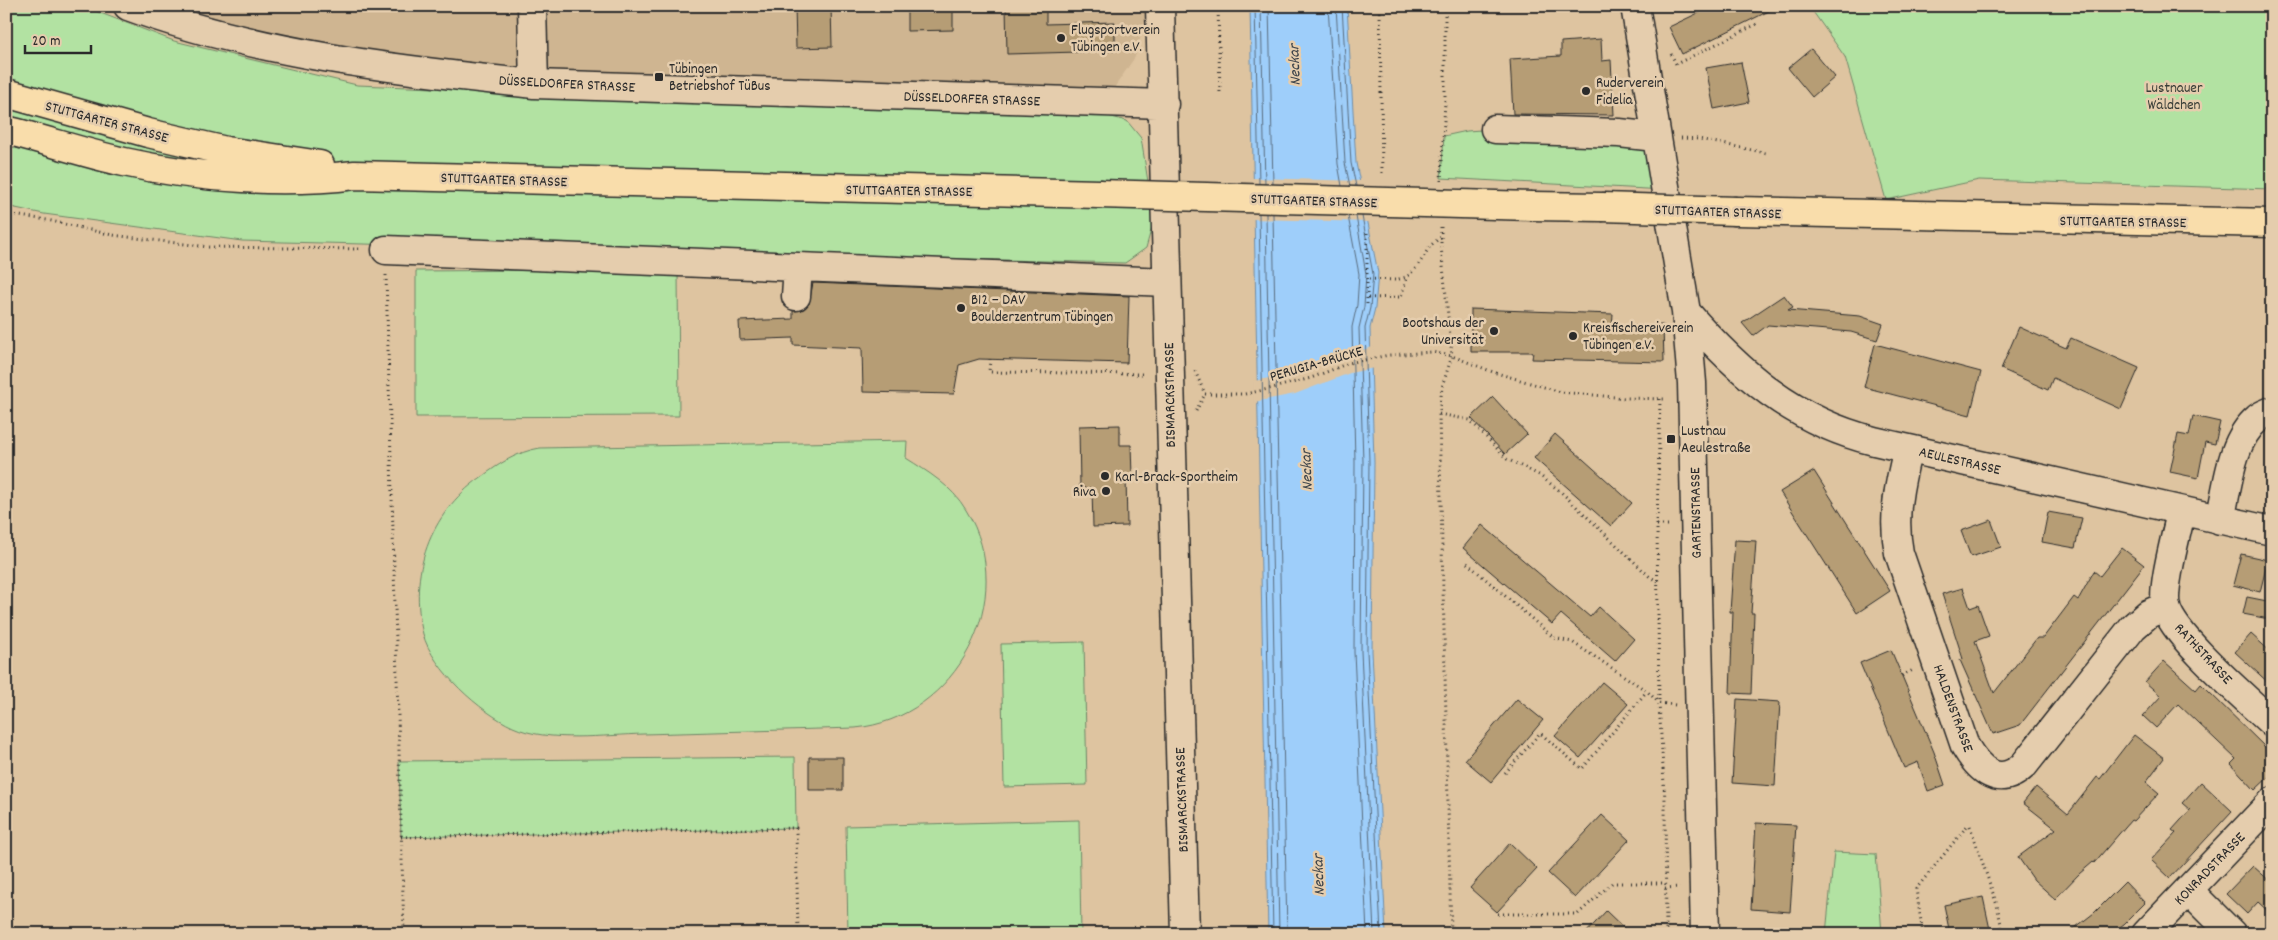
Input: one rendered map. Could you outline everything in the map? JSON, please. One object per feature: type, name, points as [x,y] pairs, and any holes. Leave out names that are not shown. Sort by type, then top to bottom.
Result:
[{"type":"main road","name":"STUTTGARTER STRASSE","points":[[6,93],[156,135],[226,151],[316,164],[355,175]]},
{"type":"main road","name":"STUTTGARTER STRASSE","points":[[6,130],[124,162],[172,170],[249,177],[315,180],[355,175],[1602,208],[2272,223]]},
{"type":"street","name":"DÜSSELDORFER STRASSE","points":[[128,6],[174,23],[330,59],[438,74],[534,84],[1164,104]]},
{"type":"street","points":[[532,6],[534,84]]},
{"type":"street","name":"BISMARCKSTRASSE","points":[[1160,6],[1164,104],[1168,375],[1184,934]]},
{"type":"street","name":"GARTENSTRASSE","points":[[1635,6],[1686,312],[1693,401],[1705,934]]},
{"type":"street","points":[[1495,129],[1656,136]]},
{"type":"street","points":[[386,250],[1167,282]]},
{"type":"street","points":[[796,296],[798,266]]},
{"type":"street","name":"AEULESTRASSE","points":[[1686,312],[1725,355],[1754,382],[1816,421],[1844,432],[1908,449],[2272,531]]},
{"type":"street","points":[[2220,520],[2235,454],[2244,435],[2258,418],[2272,411]]},
{"type":"street","name":"HALDENSTRASSE","points":[[1908,449],[1898,490],[1896,537],[1899,553],[1965,746],[1979,767],[2003,777],[2014,775],[2024,765],[2133,627],[2148,614],[2166,606]]},
{"type":"street","name":"RATHSTRASSE","points":[[2181,512],[2166,586],[2166,606],[2174,624],[2188,640],[2272,722]]},
{"type":"street","name":"KONRADSTRASSE","points":[[2146,934],[2272,802]]},
{"type":"street","points":[[2188,890],[2232,934]]},
{"type":"path","points":[[1218,6],[1220,94]]},
{"type":"path","points":[[1380,12],[1382,174]]},
{"type":"path","points":[[1671,54],[1676,64],[1759,23]]},
{"type":"path","points":[[1656,136],[1699,139],[1766,153]]},
{"type":"path","points":[[6,214],[47,220],[112,235],[209,247],[386,250],[404,934]]},
{"type":"path","points":[[1367,233],[1368,304]]},
{"type":"path","points":[[1368,298],[1401,297],[1407,277],[1418,266],[1430,246],[1441,237]]},
{"type":"path","points":[[1368,280],[1395,280],[1407,277]]},
{"type":"path","name":"PERUGIA-BRÜCKE","points":[[1206,394],[1245,394],[1310,378],[1349,363],[1389,355],[1432,352],[1452,356],[1493,372],[1560,392],[1626,398],[1693,401]]},
{"type":"path","points":[[1452,356],[1442,387],[1439,414],[1452,934]]},
{"type":"path","points":[[990,360],[989,372],[1168,375]]},
{"type":"path","points":[[1660,399],[1657,525],[1659,703],[1665,800],[1666,934]]},
{"type":"path","points":[[1439,414],[1470,420],[1507,459],[1539,475],[1560,491],[1650,577],[1658,581]]},
{"type":"path","points":[[1467,563],[1554,638],[1572,642],[1647,691],[1659,703]]},
{"type":"path","points":[[1505,773],[1540,733],[1582,769],[1647,691]]},
{"type":"path","points":[[1923,934],[1916,889],[1968,826],[1997,905],[2002,934]]},
{"type":"path","points":[[402,837],[796,828],[798,934]]},
{"type":"path","points":[[1498,914],[1578,914],[1612,883],[1665,883]]},
{"type":"shaded area","points":[[176,6],[1145,6],[1145,21],[1135,57],[1114,88],[1094,97],[500,72],[333,51],[226,23]]},
{"type":"green space","points":[[6,6],[82,6],[174,41],[357,85],[1100,114],[1127,121],[1141,138],[1154,219],[1146,248],[1125,263],[242,241],[44,214],[6,206]]},
{"type":"green space","name":"Lustnauer Wäldchen","points":[[1809,6],[2272,6],[2272,189],[1979,180],[1886,200],[1845,57]]},
{"type":"green space","points":[[1495,129],[1656,137],[1665,190],[1441,178],[1444,136],[1467,131]]},
{"type":"green space","points":[[678,269],[679,416],[416,417],[416,271]]},
{"type":"green space","points":[[907,441],[906,458],[947,487],[966,510],[981,544],[986,580],[982,615],[969,649],[949,678],[923,703],[891,720],[855,728],[577,737],[543,735],[513,727],[486,711],[447,675],[428,648],[419,612],[421,568],[427,547],[436,527],[463,492],[508,459],[540,448]]},
{"type":"green space","points":[[1084,642],[1087,785],[1004,787],[1001,644]]},
{"type":"green space","points":[[795,757],[796,828],[401,837],[399,761]]},
{"type":"green space","points":[[1079,820],[1081,934],[848,934],[846,826]]},
{"type":"green space","points":[[1834,852],[1876,854],[1882,934],[1826,934]]},
{"type":"water","name":"Neckar","points":[[1250,6],[1347,6],[1356,163],[1378,273],[1375,308],[1370,328],[1374,462],[1372,651],[1386,934],[1268,934]]},
{"type":"pier","points":[[1251,178],[1363,181],[1371,222],[1252,219]]},
{"type":"pier","points":[[1373,347],[1374,368],[1350,373],[1295,394],[1254,402],[1254,381],[1279,376],[1326,359]]},
{"type":"building","points":[[795,6],[831,6],[832,47],[796,48]]},
{"type":"building","points":[[907,6],[953,6],[953,30],[907,31]]},
{"type":"building","name":"Flugsportverein Tübingen e.V.","points":[[1006,6],[1046,6],[1046,24],[1115,22],[1115,51],[1007,54]]},
{"type":"building","points":[[1713,6],[1779,6],[1682,54],[1669,27]]},
{"type":"building","points":[[1601,39],[1602,61],[1611,60],[1614,115],[1513,114],[1510,59],[1561,56],[1561,42]]},
{"type":"building","points":[[1811,49],[1835,77],[1812,97],[1788,68]]},
{"type":"building","points":[[1741,62],[1749,102],[1714,109],[1706,68]]},
{"type":"building","name":"B12 – DAV Boulderzentrum Tübingen","points":[[813,283],[1129,296],[1127,363],[979,359],[959,365],[954,394],[863,392],[862,348],[793,345],[793,338],[740,340],[739,321],[793,319],[793,311],[802,310],[809,304]]},
{"type":"building","points":[[1784,295],[1793,307],[1788,310],[1860,316],[1883,324],[1877,340],[1851,332],[1768,325],[1753,336],[1742,323]]},
{"type":"building","points":[[1471,309],[1613,314],[1612,327],[1663,325],[1664,362],[1532,359],[1533,352],[1471,352]]},
{"type":"building","points":[[2019,327],[2066,348],[2071,338],[2139,368],[2121,409],[2053,378],[2048,390],[2001,369]]},
{"type":"building","points":[[1875,344],[1981,372],[1970,415],[1864,387]]},
{"type":"building","points":[[1493,397],[1527,434],[1505,454],[1471,418]]},
{"type":"building","points":[[2193,416],[2220,422],[2215,444],[2205,442],[2198,478],[2170,472],[2178,434],[2189,436]]},
{"type":"building","name":"Karl-Brack-Sportheim","points":[[1120,425],[1120,445],[1131,445],[1132,476],[1126,476],[1127,526],[1093,527],[1092,488],[1080,488],[1079,426]]},
{"type":"building","points":[[1555,434],[1632,503],[1611,526],[1534,458]]},
{"type":"building","points":[[1814,471],[1890,591],[1857,613],[1780,492]]},
{"type":"building","points":[[2048,512],[2082,518],[2075,548],[2042,542]]},
{"type":"building","points":[[1991,520],[2001,547],[1971,557],[1961,531]]},
{"type":"building","points":[[1482,525],[1590,617],[1599,607],[1634,639],[1615,661],[1561,614],[1552,624],[1463,548]]},
{"type":"building","points":[[1735,540],[1756,541],[1751,613],[1754,613],[1751,694],[1730,693],[1733,612],[1730,612]]},
{"type":"building","points":[[2122,548],[2144,565],[2020,725],[1993,734],[1960,660],[1963,659],[1942,594],[1963,588],[1970,608],[1978,605],[1989,636],[1975,641],[1994,693],[2037,638],[2043,638],[2074,597],[2078,600],[2094,571],[2100,576]]},
{"type":"building","points":[[2241,554],[2268,560],[2260,592],[2233,585]]},
{"type":"building","points":[[2247,597],[2272,602],[2269,619],[2243,614]]},
{"type":"building","points":[[2251,634],[2272,653],[2272,686],[2235,652]]},
{"type":"building","points":[[1891,650],[1934,752],[1945,785],[1928,791],[1918,762],[1904,768],[1860,663]]},
{"type":"building","points":[[2164,661],[2196,690],[2201,684],[2272,754],[2272,774],[2255,790],[2231,764],[2236,759],[2178,704],[2156,728],[2143,716],[2161,696],[2145,682]]},
{"type":"building","points":[[1602,682],[1628,704],[1580,758],[1555,736]]},
{"type":"building","points":[[1517,699],[1543,720],[1491,782],[1465,760]]},
{"type":"building","points":[[1737,699],[1780,702],[1775,786],[1732,783]]},
{"type":"building","points":[[2134,735],[2164,758],[2146,782],[2159,793],[2133,821],[2131,820],[2094,863],[2079,874],[2055,899],[2034,880],[2018,857],[2056,829],[2023,803],[2036,787],[2068,814],[2097,777],[2100,779]]},
{"type":"building","points":[[809,757],[843,757],[843,790],[809,790]]},
{"type":"building","points":[[2201,782],[2232,811],[2170,878],[2151,860],[2176,833],[2172,830],[2190,810],[2182,803]]},
{"type":"building","points":[[1602,815],[1629,840],[1575,898],[1548,873]]},
{"type":"building","points":[[1756,823],[1796,825],[1790,912],[1751,909]]},
{"type":"building","points":[[1510,843],[1537,869],[1497,912],[1470,888]]},
{"type":"building","points":[[2253,866],[2272,883],[2272,915],[2258,902],[2247,914],[2226,894]]},
{"type":"building","points":[[2125,882],[2145,903],[2124,924],[2110,934],[2067,934],[2094,913]]},
{"type":"building","points":[[1983,897],[1991,934],[1950,934],[1944,905]]},
{"type":"building","points":[[1606,911],[1630,934],[1585,934]]},
{"type":"place","name":"Flugsportverein Tübingen e.V.","points":[[1061,38]]},
{"type":"place","name":"Tübingen Betriebshof TüBus","points":[[659,77]]},
{"type":"place","name":"Ruderverein Fidelia","points":[[1586,91]]},
{"type":"place","name":"B12 – DAV Boulderzentrum Tübingen","points":[[961,308]]},
{"type":"place","name":"Bootshaus der Universität","points":[[1494,331]]},
{"type":"place","name":"Kreisfischereiverein Tübingen e.V.","points":[[1573,336]]},
{"type":"place","name":"Lustnau Aeulestraße","points":[[1671,439]]},
{"type":"place","name":"Karl-Brack-Sportheim","points":[[1105,476]]},
{"type":"place","name":"Riva","points":[[1106,491]]}]
